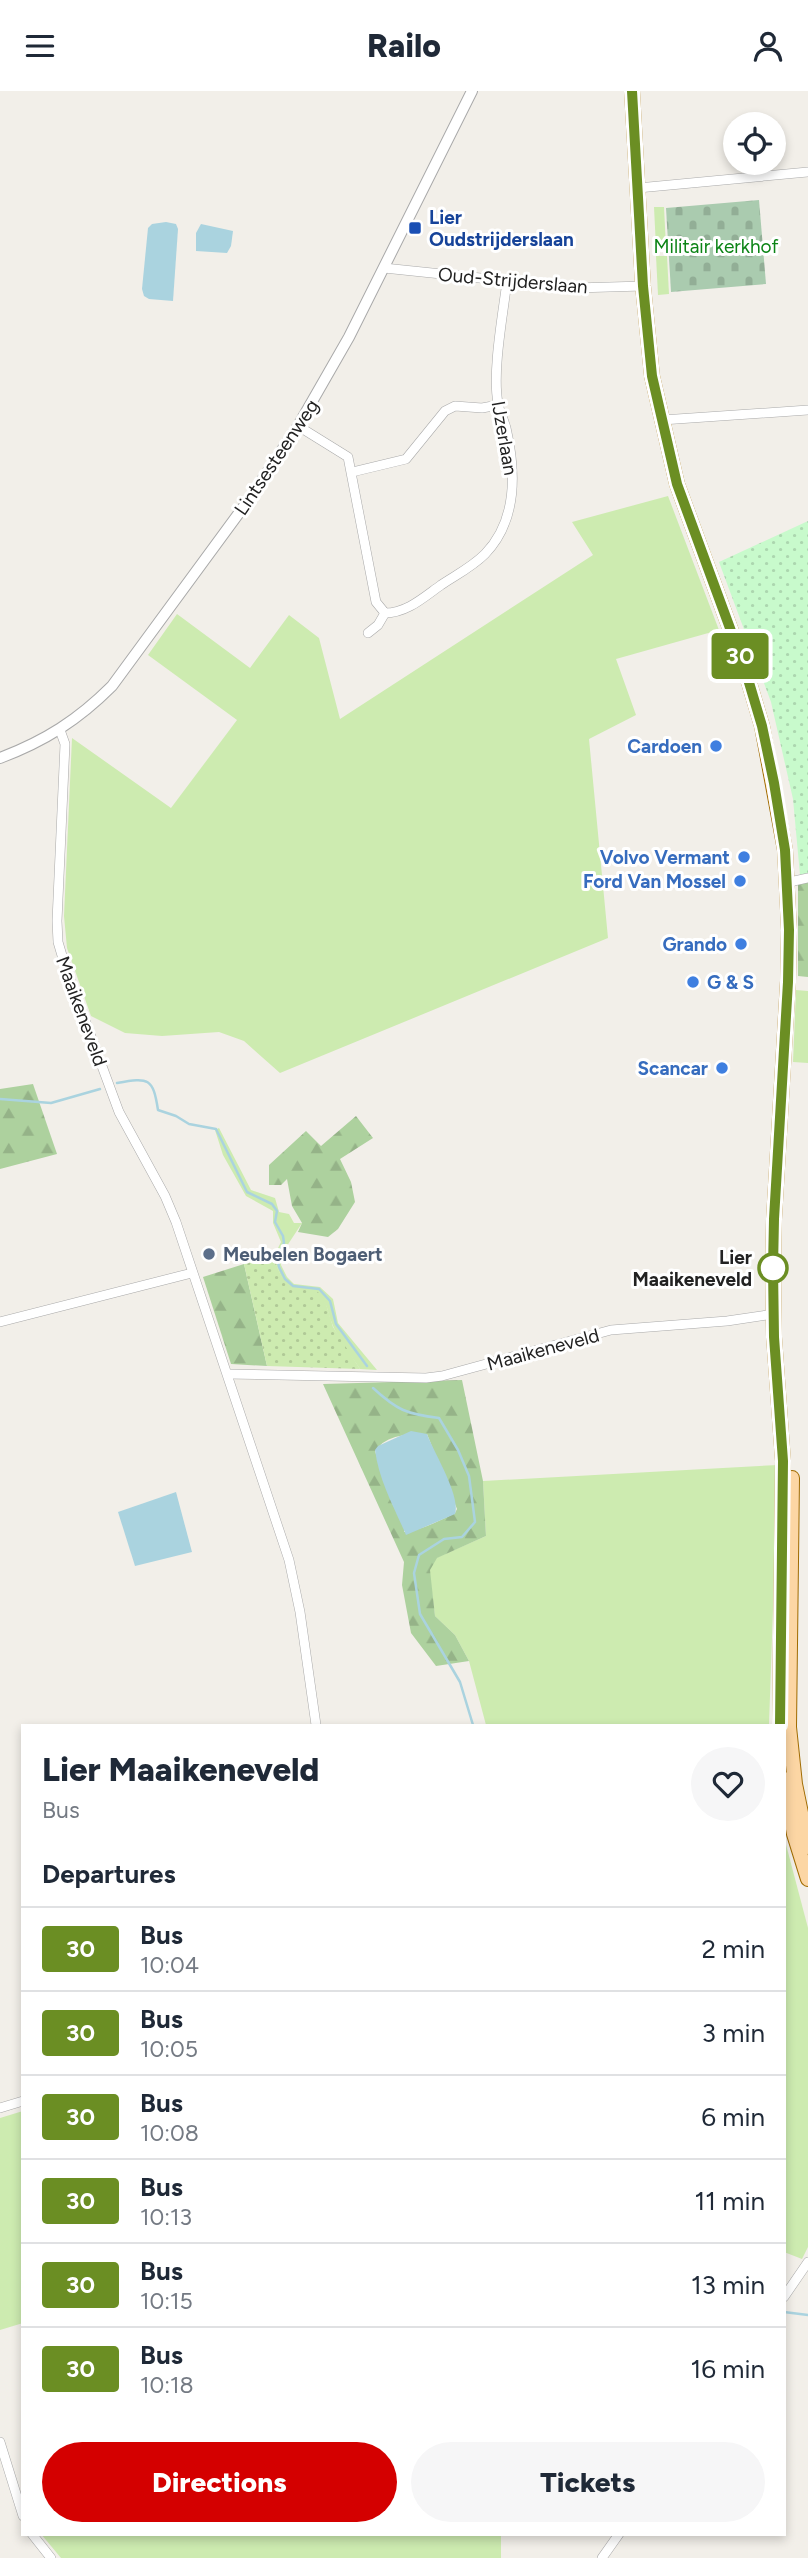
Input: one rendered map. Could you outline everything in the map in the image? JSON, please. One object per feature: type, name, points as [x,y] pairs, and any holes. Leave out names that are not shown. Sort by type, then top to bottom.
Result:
[{"type":"main road","points":[[632,91],[643,286],[652,376],[681,496],[745,669],[762,726],[783,840],[789,969],[774,1219],[774,1314],[783,1461],[780,1724]]},
{"type":"main road","points":[[774,1314],[780,1337],[792,1451],[790,1739],[795,1784],[808,1847]]},
{"type":"main road","points":[[786,1790],[794,1834],[808,1879]]},
{"type":"street","name":"Lintsesteenweg","points":[[0,758],[60,730],[112,686],[250,498],[327,380],[472,91]]},
{"type":"street","points":[[638,188],[808,172]]},
{"type":"street","name":"Oud-Strijderslaan","points":[[384,268],[576,288],[643,286]]},
{"type":"street","name":"IJzerlaan","points":[[385,613],[398,613],[410,607],[468,569],[487,553],[499,537],[509,511],[514,476],[507,430],[498,405],[498,369],[507,281]]},
{"type":"street","points":[[352,472],[406,459],[445,411],[455,407],[482,408],[498,405]]},
{"type":"street","points":[[662,420],[808,410]]},
{"type":"street","points":[[299,426],[348,457],[376,602],[385,613],[368,633]]},
{"type":"street","name":"Maaikeneveld","points":[[60,730],[65,744],[58,942],[116,1104],[165,1196],[228,1374],[289,1560],[300,1612],[316,1724]]},
{"type":"street","points":[[785,883],[808,877]]},
{"type":"street","points":[[0,1322],[192,1273]]},
{"type":"street","name":"Maaikeneveld","points":[[228,1374],[426,1378],[611,1331],[774,1314]]},
{"type":"street","points":[[0,2108],[21,2102]]},
{"type":"street","points":[[786,2294],[808,2262]]},
{"type":"street","points":[[0,2442],[21,2510]]},
{"type":"street","points":[[34,2536],[51,2558]]},
{"type":"street","points":[[602,2558],[618,2536]]},
{"type":"green space","name":"Militair kerkhof","points":[[759,200],[766,284],[671,292],[666,208]]},
{"type":"green space","points":[[654,207],[664,207],[666,247],[656,248]]},
{"type":"green space","points":[[656,256],[667,256],[669,294],[658,295]]},
{"type":"green space","points":[[668,496],[719,630],[616,659],[636,715],[589,739],[608,938],[280,1073],[244,1041],[219,1032],[162,1036],[125,1033],[91,1016],[67,948],[64,916],[72,738],[171,808],[237,720],[148,655],[177,614],[250,668],[289,615],[319,638],[340,719],[593,555],[572,522]]},
{"type":"green space","points":[[808,521],[808,874],[800,875],[793,799],[771,702],[719,562]]},
{"type":"green space","points":[[808,880],[808,977],[798,976],[798,882]]},
{"type":"green space","points":[[796,990],[808,991],[808,1063],[793,1062]]},
{"type":"green space","points":[[33,1084],[57,1154],[0,1169],[0,1089]]},
{"type":"green space","points":[[356,1116],[373,1138],[340,1159],[351,1182],[355,1202],[338,1229],[328,1237],[298,1232],[302,1223],[292,1206],[287,1179],[281,1185],[269,1185],[269,1165],[306,1131],[321,1146]]},
{"type":"green space","points":[[219,1128],[251,1190],[275,1198],[279,1212],[289,1214],[294,1223],[302,1223],[281,1255],[281,1265],[287,1277],[294,1284],[320,1287],[333,1299],[338,1323],[377,1370],[360,1369],[337,1334],[323,1301],[283,1279],[274,1256],[281,1242],[273,1223],[273,1211],[246,1196],[223,1155],[215,1130]]},
{"type":"green space","points":[[274,1256],[280,1274],[288,1283],[318,1292],[326,1304],[333,1327],[360,1369],[267,1366],[244,1264]]},
{"type":"green space","points":[[244,1264],[267,1366],[231,1364],[203,1277]]},
{"type":"green space","points":[[462,1380],[483,1481],[486,1536],[437,1558],[430,1570],[435,1616],[455,1635],[469,1661],[436,1666],[411,1633],[402,1585],[404,1562],[323,1384]],"holes":[[[427,1434],[457,1509],[455,1513],[430,1525],[404,1532],[404,1525],[392,1503],[375,1451],[392,1438]]]},
{"type":"green space","points":[[778,1465],[769,1724],[486,1724],[469,1661],[455,1635],[435,1616],[429,1570],[436,1558],[486,1536],[483,1481]]},
{"type":"green space","points":[[786,1845],[808,1928],[808,2247],[802,2259],[786,2253]]},
{"type":"green space","points":[[21,2112],[21,2324],[0,2330],[0,2118]]},
{"type":"green space","points":[[43,2536],[501,2536],[501,2558],[61,2558]]},
{"type":"water","points":[[152,224],[176,224],[178,229],[173,301],[149,299],[144,296],[142,289],[148,228]]},
{"type":"water","points":[[201,224],[233,231],[227,253],[196,251],[196,233]]},
{"type":"water","points":[[411,1431],[427,1434],[451,1486],[456,1506],[455,1514],[406,1535],[384,1484],[375,1450],[378,1446]]},
{"type":"water","points":[[176,1492],[192,1552],[135,1566],[118,1512]]},
{"type":"waterway","points":[[117,1083],[136,1080],[148,1082],[154,1091],[158,1110],[189,1124],[216,1129],[247,1192],[272,1204],[277,1211],[275,1222],[284,1243],[277,1256],[285,1279],[293,1286],[319,1289],[330,1301],[336,1324],[367,1366]]},
{"type":"waterway","points":[[0,1099],[51,1103],[100,1089]]},
{"type":"waterway","points":[[373,1388],[403,1410],[439,1418],[458,1450],[469,1476],[475,1522],[462,1537],[444,1539],[419,1555],[414,1573],[420,1614],[460,1682],[473,1724]]},
{"type":"waterway","points":[[786,2312],[808,2315]]},
{"type":"bus line","name":"30","points":[[632,91],[643,286],[652,376],[677,484],[745,669],[762,726],[785,850],[789,930],[788,982],[773,1268],[774,1337],[783,1461],[780,1724]]},
{"type":"place","name":"Lier Oudstrijderslaan","points":[[415,228]]},
{"type":"place","name":"Cardoen","points":[[716,746]]},
{"type":"place","name":"Volvo Vermant","points":[[744,857]]},
{"type":"place","name":"Ford Van Mossel","points":[[740,881]]},
{"type":"place","name":"Grando","points":[[741,944]]},
{"type":"place","name":"G & S","points":[[693,982]]},
{"type":"place","name":"Scancar","points":[[722,1068]]},
{"type":"place","name":"Meubelen Bogaert","points":[[209,1254]]},
{"type":"place","name":"Lier Maaikeneveld","points":[[773,1268]]}]
